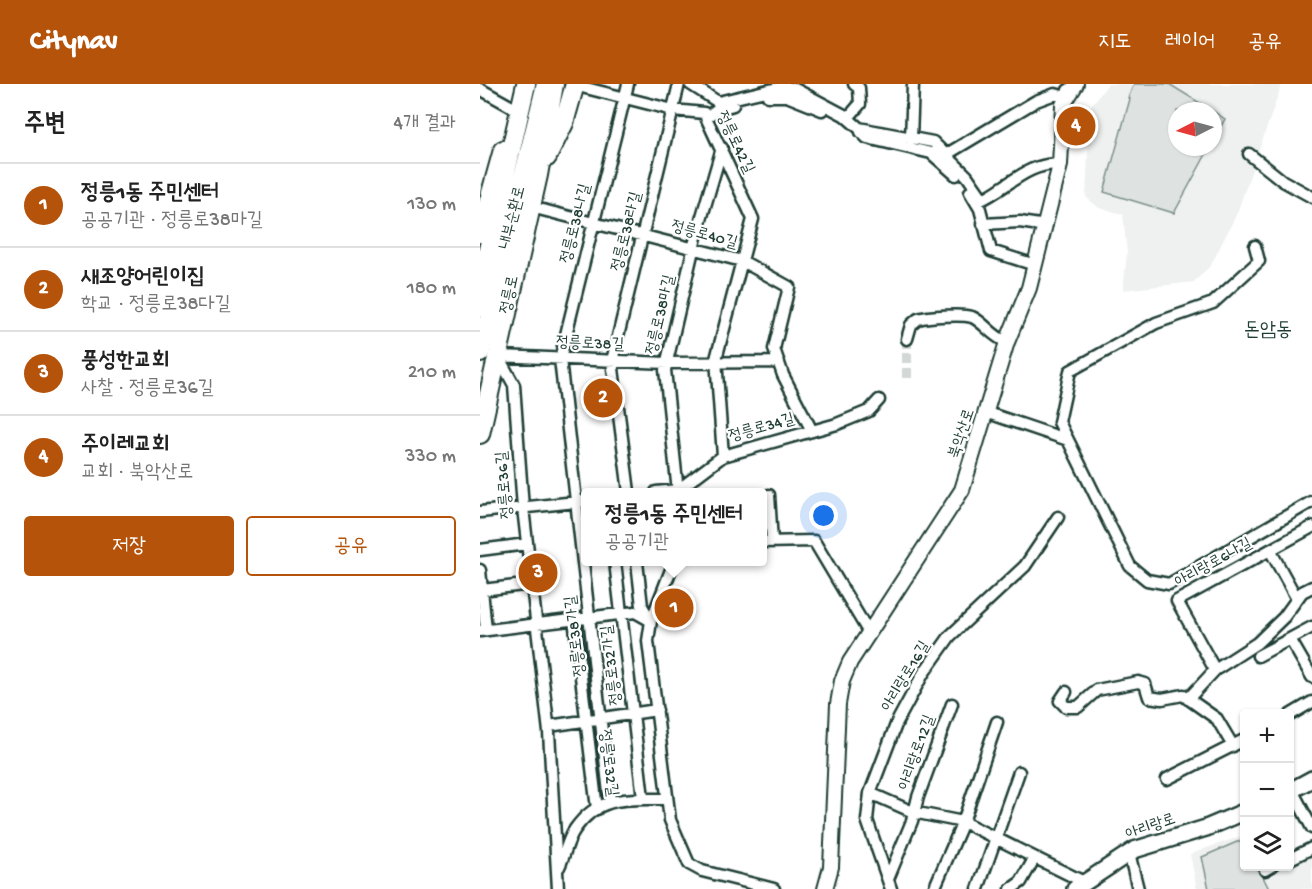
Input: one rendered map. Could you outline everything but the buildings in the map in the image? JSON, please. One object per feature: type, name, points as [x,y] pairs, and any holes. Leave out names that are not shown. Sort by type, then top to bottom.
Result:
[{"type":"main road","points":[[480,233],[514,108],[518,84]]},
{"type":"main road","name":"내부순환로","points":[[480,285],[526,84]]},
{"type":"main road","name":"정릉로","points":[[480,307],[533,84]]},
{"type":"main road","name":"내부순환로","points":[[489,354],[546,84]]},
{"type":"main road","name":"정릉로","points":[[480,434],[489,354],[531,207],[554,84]]},
{"type":"main road","points":[[548,115],[554,126],[560,124],[572,84]]},
{"type":"main road","points":[[538,175],[564,123],[572,84]]},
{"type":"main road","points":[[1294,787],[1312,779]]},
{"type":"main road","name":"아리랑로","points":[[1079,886],[1129,853],[1240,814]]},
{"type":"street","name":"정릉로42길","points":[[572,84],[673,110],[699,112],[707,117],[753,219],[741,261]]},
{"type":"street","points":[[625,98],[628,84]]},
{"type":"street","name":"정릉로38라길","points":[[612,361],[679,84]]},
{"type":"street","points":[[690,84],[716,101],[759,88],[793,88],[868,131],[933,142],[980,209],[988,246],[993,253],[1035,265]]},
{"type":"street","points":[[852,122],[860,104],[859,88],[854,84]]},
{"type":"street","points":[[911,139],[913,84]]},
{"type":"street","points":[[943,156],[1036,101],[1068,91],[1076,84]]},
{"type":"street","points":[[480,89],[514,108]]},
{"type":"street","name":"북악산로","points":[[825,889],[831,867],[833,844],[838,704],[850,662],[962,489],[988,413],[1007,342],[1029,288],[1046,226],[1060,165],[1068,91]]},
{"type":"street","points":[[707,117],[723,108],[772,95],[787,96],[838,118],[862,140],[883,142]]},
{"type":"street","name":"정릉로38나길","points":[[560,359],[625,98]]},
{"type":"street","points":[[852,122],[865,136],[943,156],[983,199],[1037,167],[1048,164],[1060,165]]},
{"type":"street","name":"정릉로38마길","points":[[678,488],[665,370],[693,248],[722,148]]},
{"type":"street","points":[[1249,154],[1276,176],[1312,197]]},
{"type":"street","name":"정릉로40길","points":[[531,207],[741,261],[789,287],[774,349],[779,362]]},
{"type":"street","points":[[983,224],[1020,222],[1046,226]]},
{"type":"street","points":[[1256,246],[1259,261],[1213,303],[1156,323],[1070,371],[1059,422],[1130,567],[1148,580],[1169,584],[1307,504],[1312,527]]},
{"type":"street","points":[[723,456],[716,363],[741,261]]},
{"type":"street","points":[[907,339],[911,325],[918,319],[967,316],[976,320],[994,336],[1007,342]]},
{"type":"street","name":"정릉로38길","points":[[489,354],[667,363],[779,362]]},
{"type":"street","name":"정릉로36길","points":[[489,354],[513,385],[523,508],[549,726],[558,889]]},
{"type":"street","name":"정릉로38가길","points":[[560,359],[581,501]]},
{"type":"street","points":[[612,361],[628,488]]},
{"type":"street","points":[[779,362],[812,431]]},
{"type":"street","name":"정릉로34길","points":[[682,488],[723,456],[812,431],[869,411],[879,400]]},
{"type":"street","points":[[988,413],[1068,440]]},
{"type":"street","points":[[769,495],[767,542],[814,541],[869,633]]},
{"type":"street","points":[[480,512],[581,501]]},
{"type":"street","name":"아리랑로16길","points":[[890,884],[867,820],[870,793],[897,722],[924,674],[950,636],[1025,566],[1058,517]]},
{"type":"street","name":"아리랑로6나길","points":[[1215,670],[1177,601],[1312,527]]},
{"type":"street","points":[[480,550],[527,544]]},
{"type":"street","name":"아리랑로6나길","points":[[1270,550],[1297,599]]},
{"type":"street","name":"정릉로38가길","points":[[586,566],[610,802]]},
{"type":"street","points":[[616,566],[621,614]]},
{"type":"street","points":[[638,566],[642,606],[651,621]]},
{"type":"street","points":[[672,566],[651,621],[648,641],[670,820],[688,864],[702,871],[774,889]]},
{"type":"street","points":[[480,570],[483,630],[635,612],[651,621]]},
{"type":"street","points":[[482,590],[532,584]]},
{"type":"street","points":[[1188,699],[1215,670],[1257,643],[1284,617],[1302,592],[1312,587]]},
{"type":"street","name":"정릉로32가길","points":[[621,614],[643,798]]},
{"type":"street","name":"정릉로32길","points":[[574,619],[597,808]]},
{"type":"street","points":[[1257,656],[1312,627]]},
{"type":"street","points":[[1290,639],[1312,677]]},
{"type":"street","points":[[1066,692],[1060,701],[1066,707],[1078,707],[1097,690],[1138,682],[1145,684],[1149,697],[1162,699],[1183,695],[1217,719],[1233,746]]},
{"type":"street","points":[[1294,713],[1312,702]]},
{"type":"street","name":"아리랑로12길","points":[[890,884],[952,704]]},
{"type":"street","points":[[634,714],[657,710]]},
{"type":"street","name":"정릉로32가길","points":[[601,719],[634,714]]},
{"type":"street","name":"정릉로32길","points":[[586,721],[601,719]]},
{"type":"street","points":[[549,726],[586,721]]},
{"type":"street","points":[[934,889],[963,822],[997,722]]},
{"type":"street","points":[[1167,780],[1240,742]]},
{"type":"street","points":[[978,889],[1019,772]]},
{"type":"street","name":"아리랑로12길","points":[[870,793],[913,812],[963,822],[1034,859],[1079,886]]},
{"type":"street","points":[[1294,796],[1312,828]]},
{"type":"street","points":[[557,870],[576,828],[597,808],[610,802],[643,798],[668,799]]},
{"type":"street","points":[[1294,857],[1312,848]]},
{"type":"street","points":[[1129,853],[1138,889]]},
{"type":"street","points":[[1011,889],[1021,882],[1034,859]]},
{"type":"shaded area","points":[[1108,84],[1282,84],[1237,213],[1211,265],[1194,282],[1123,290],[1127,254],[1123,214],[1099,208],[1086,197],[1090,107]]},
{"type":"shaded area","points":[[1134,84],[1169,84],[1198,102],[1168,102],[1168,156],[1205,156],[1174,213],[1104,192],[1130,99],[1128,98]]},
{"type":"shaded area","points":[[1240,836],[1240,871],[1294,871],[1294,864],[1312,855],[1312,889],[1197,889],[1190,854]]},
{"type":"shaded area","points":[[1240,841],[1240,871],[1260,871],[1269,889],[1209,889],[1202,857]]},
{"type":"tunnel","points":[[907,339],[907,378]]},
{"type":"place","name":"주이레교회","points":[[1076,126]]},
{"type":"place","name":"새조양어린이집","points":[[603,398]]},
{"type":"place","name":"풍성한교회","points":[[538,573]]},
{"type":"place","name":"정릉1동 주민센터","points":[[674,608]]},
{"type":"district","name":"돈암동","points":[[1268,331]]}]
